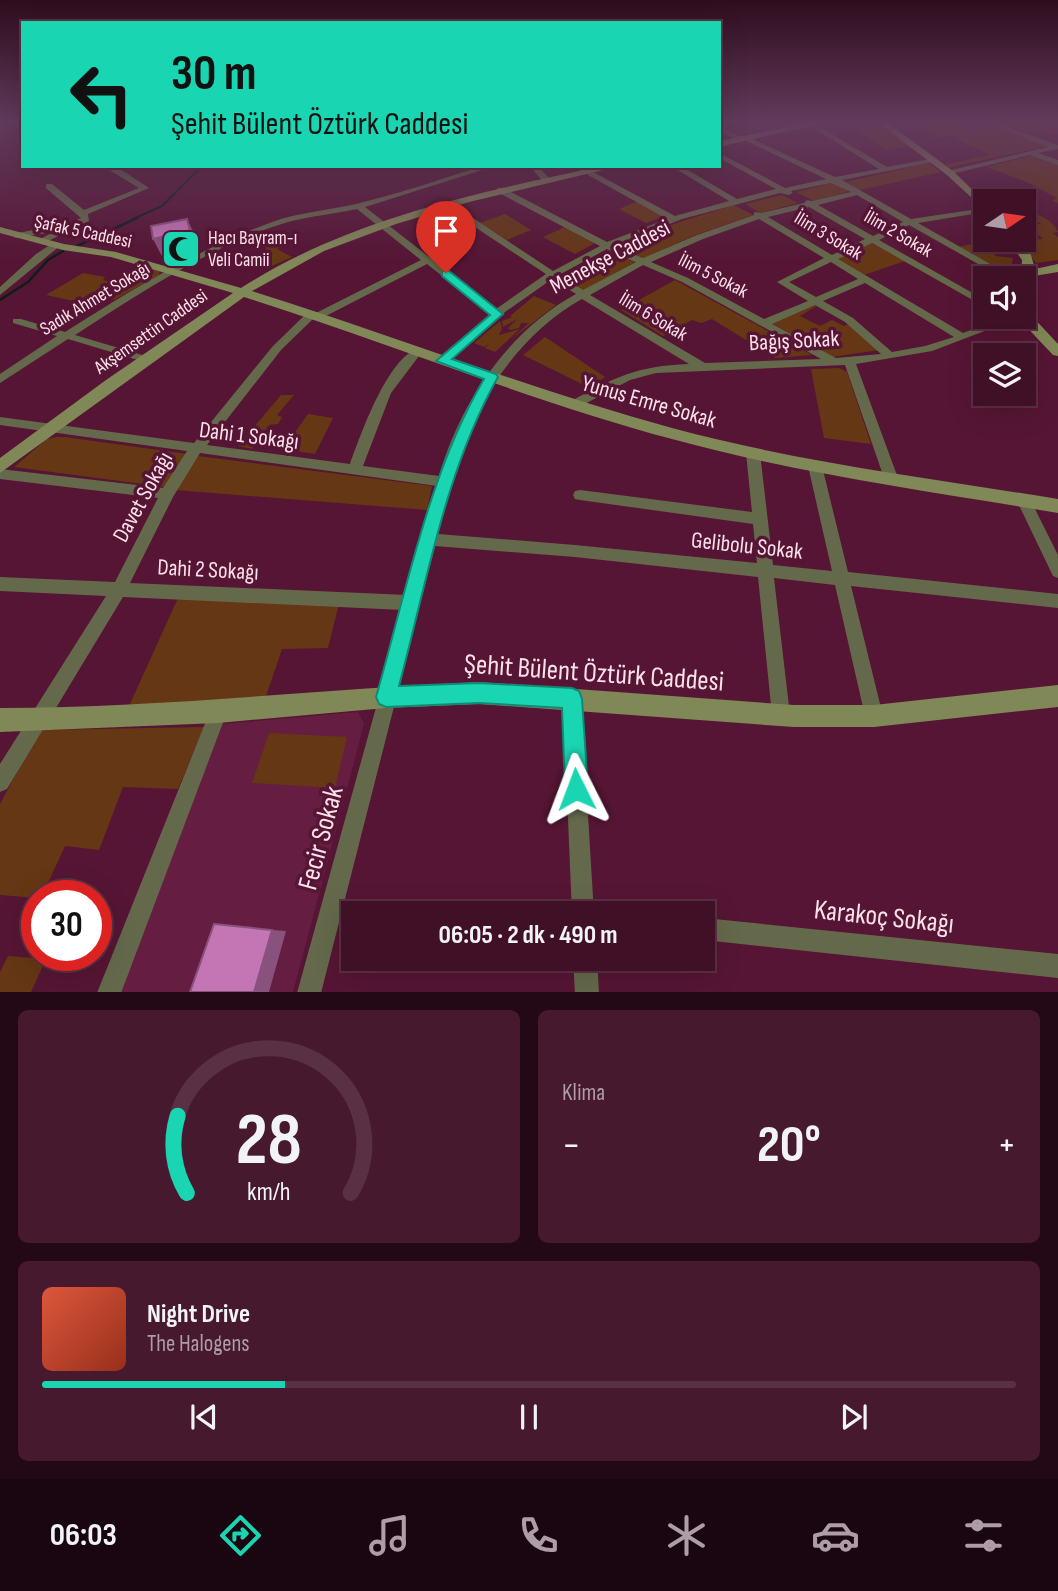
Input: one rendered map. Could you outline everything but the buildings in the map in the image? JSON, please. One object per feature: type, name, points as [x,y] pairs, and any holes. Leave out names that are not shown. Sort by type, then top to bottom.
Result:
[{"type":"street","name":"İlim 2 Sokak","points":[[742,167],[973,297]]},
{"type":"street","points":[[806,167],[837,181],[988,266]]},
{"type":"street","points":[[882,167],[887,170]]},
{"type":"street","points":[[443,361],[497,314],[552,274],[607,246],[674,219],[736,201],[899,167]]},
{"type":"street","points":[[943,167],[973,196]]},
{"type":"street","points":[[950,173],[973,167]]},
{"type":"street","name":"Sadık Ahmet Sokağı","points":[[0,379],[65,336],[176,271],[274,224],[310,214],[358,206],[481,168]]},
{"type":"street","points":[[536,168],[547,181]]},
{"type":"street","points":[[580,168],[674,219]]},
{"type":"street","name":"Akşemsettin Caddesi","points":[[0,467],[48,428],[241,291],[318,250],[446,204],[607,168]]},
{"type":"street","name":"İlim 3 Sokak","points":[[678,168],[962,337]]},
{"type":"street","points":[[83,212],[145,188],[114,169]]},
{"type":"street","points":[[41,241],[86,220],[83,212],[49,186]]},
{"type":"street","name":"İlim 5 Sokak","points":[[500,190],[607,246],[685,280],[832,361]]},
{"type":"street","name":"Menekşe Caddesi","points":[[386,697],[414,603],[445,482],[461,434],[491,377],[541,322],[562,306],[644,261],[700,237],[760,216],[857,193]]},
{"type":"street","name":"İlim 6 Sokak","points":[[446,204],[583,295],[702,367]]},
{"type":"street","points":[[358,206],[497,314]]},
{"type":"street","points":[[890,356],[856,326],[782,282],[909,222],[973,210]]},
{"type":"street","points":[[18,236],[76,226]]},
{"type":"street","name":"Şafak 5 Caddesi","points":[[0,230],[56,245],[112,254],[241,291]]},
{"type":"street","points":[[0,292],[15,281],[34,257],[56,245]]},
{"type":"street","name":"Davet Sokağı","points":[[0,782],[120,588],[167,494],[195,450],[277,348],[315,315],[428,260]]},
{"type":"street","points":[[1036,275],[1058,268]]},
{"type":"street","points":[[765,323],[866,279]]},
{"type":"street","name":"Yunus Emre Sokak","points":[[241,291],[491,377],[662,431],[814,466],[1058,506]]},
{"type":"street","points":[[17,321],[145,359]]},
{"type":"street","name":"Bağış Sokak","points":[[575,404],[639,373],[890,356],[941,346],[979,329]]},
{"type":"street","points":[[1036,329],[1058,352]]},
{"type":"street","points":[[354,471],[384,392],[391,379],[416,352]]},
{"type":"street","points":[[849,360],[891,478]]},
{"type":"street","name":"Dahi 1 Sokağı","points":[[0,421],[195,450],[445,482]]},
{"type":"street","points":[[752,453],[781,715]]},
{"type":"street","points":[[814,466],[874,716]]},
{"type":"street","points":[[0,474],[167,494]]},
{"type":"street","points":[[580,495],[759,519]]},
{"type":"street","points":[[1024,501],[1058,571]]},
{"type":"street","name":"Gelibolu Sokak","points":[[431,540],[1058,601]]},
{"type":"street","name":"Dahi 2 Sokağı","points":[[0,584],[414,603]]},
{"type":"street","name":"Şehit Bülent Öztürk Caddesi","points":[[0,720],[218,712],[386,697],[479,693],[781,715],[874,716],[1058,696]]},
{"type":"street","name":"Fecir Sokak","points":[[309,992],[386,697]]},
{"type":"street","points":[[572,699],[582,901]]},
{"type":"street","points":[[109,992],[218,712]]},
{"type":"street","name":"Karakoç Sokağı","points":[[715,930],[1058,966]]},
{"type":"street","points":[[586,971],[587,992]]},
{"type":"shaded area","points":[[909,167],[934,167],[941,172],[860,190],[846,182]]},
{"type":"shaded area","points":[[988,167],[1058,167],[1058,203],[1052,201],[1057,198],[1029,183]]},
{"type":"shaded area","points":[[832,183],[840,184],[848,192],[814,201],[796,192]]},
{"type":"shaded area","points":[[782,195],[798,203],[760,213],[745,204]]},
{"type":"shaded area","points":[[638,201],[664,216],[646,223],[619,209]]},
{"type":"shaded area","points":[[734,205],[753,215],[698,234],[643,258],[619,247],[677,223]]},
{"type":"shaded area","points":[[505,214],[531,230],[507,240],[480,223]]},
{"type":"shaded area","points":[[1036,215],[1052,224],[1058,232],[1053,233],[1058,237],[1058,260],[1036,263],[1027,252],[1036,252],[1036,239],[1043,239],[1036,233],[1036,225],[1041,224],[1036,220]]},
{"type":"shaded area","points":[[567,226],[597,242],[575,254],[543,237]]},
{"type":"shaded area","points":[[277,239],[286,243],[277,249],[292,257],[272,266],[256,257],[267,248],[263,246]]},
{"type":"shaded area","points":[[871,243],[905,261],[864,275],[836,259]]},
{"type":"shaded area","points":[[973,244],[973,252],[990,252],[996,256],[1013,258],[1012,266],[995,266],[958,247]]},
{"type":"shaded area","points":[[611,249],[637,261],[583,291],[562,275]]},
{"type":"shaded area","points":[[141,265],[160,271],[159,275],[114,300],[92,292],[83,303],[46,295],[83,273],[105,277],[103,280],[113,283]]},
{"type":"shaded area","points":[[675,280],[812,355],[775,358],[712,319],[701,323],[692,320],[663,336],[621,310]]},
{"type":"shaded area","points":[[534,296],[556,305],[509,341],[529,323],[521,323],[519,328],[510,330],[508,328],[517,319],[503,327],[502,321],[512,317],[510,316]]},
{"type":"shaded area","points":[[813,302],[818,305],[800,316],[820,326],[832,320],[844,326],[850,323],[879,350],[832,357],[771,323]]},
{"type":"shaded area","points":[[500,321],[502,328],[499,335],[520,329],[495,352],[485,348],[489,344],[484,347],[474,343]]},
{"type":"shaded area","points":[[545,337],[605,377],[590,388],[523,355]]},
{"type":"shaded area","points":[[839,368],[847,372],[871,444],[824,438],[811,369]]},
{"type":"shaded area","points":[[281,395],[294,395],[277,415],[282,417],[278,424],[269,425],[252,449],[238,446]]},
{"type":"shaded area","points":[[308,414],[333,418],[315,454],[283,449]]},
{"type":"shaded area","points":[[56,437],[187,454],[165,487],[14,467],[47,439]]},
{"type":"shaded area","points":[[198,456],[432,486],[427,510],[175,490]]},
{"type":"shaded area","points":[[178,598],[339,604],[328,648],[282,649],[266,696],[129,706]]},
{"type":"shaded area","points":[[358,712],[364,724],[293,992],[120,992],[222,724]]},
{"type":"shaded area","points":[[204,727],[178,789],[123,787],[99,850],[65,846],[49,880],[21,880],[21,897],[0,895],[0,804],[40,730]]},
{"type":"shaded area","points":[[269,733],[347,737],[335,788],[252,783]]},
{"type":"shaded area","points":[[8,956],[21,957],[21,971],[41,971],[31,992],[0,992],[0,972]]},
{"type":"waterway","points":[[133,219],[162,206],[200,168]]},
{"type":"waterway","points":[[77,246],[137,218]]},
{"type":"waterway","points":[[0,300],[28,282],[48,260],[63,251]]},
{"type":"place","name":"Hacı Bayram-ı Veli Camii","points":[[181,249]]},
{"type":"route","points":[[446,273],[497,314],[443,361],[491,377],[470,415],[450,462],[414,603],[386,697],[479,693],[572,699],[576,789]]}]
